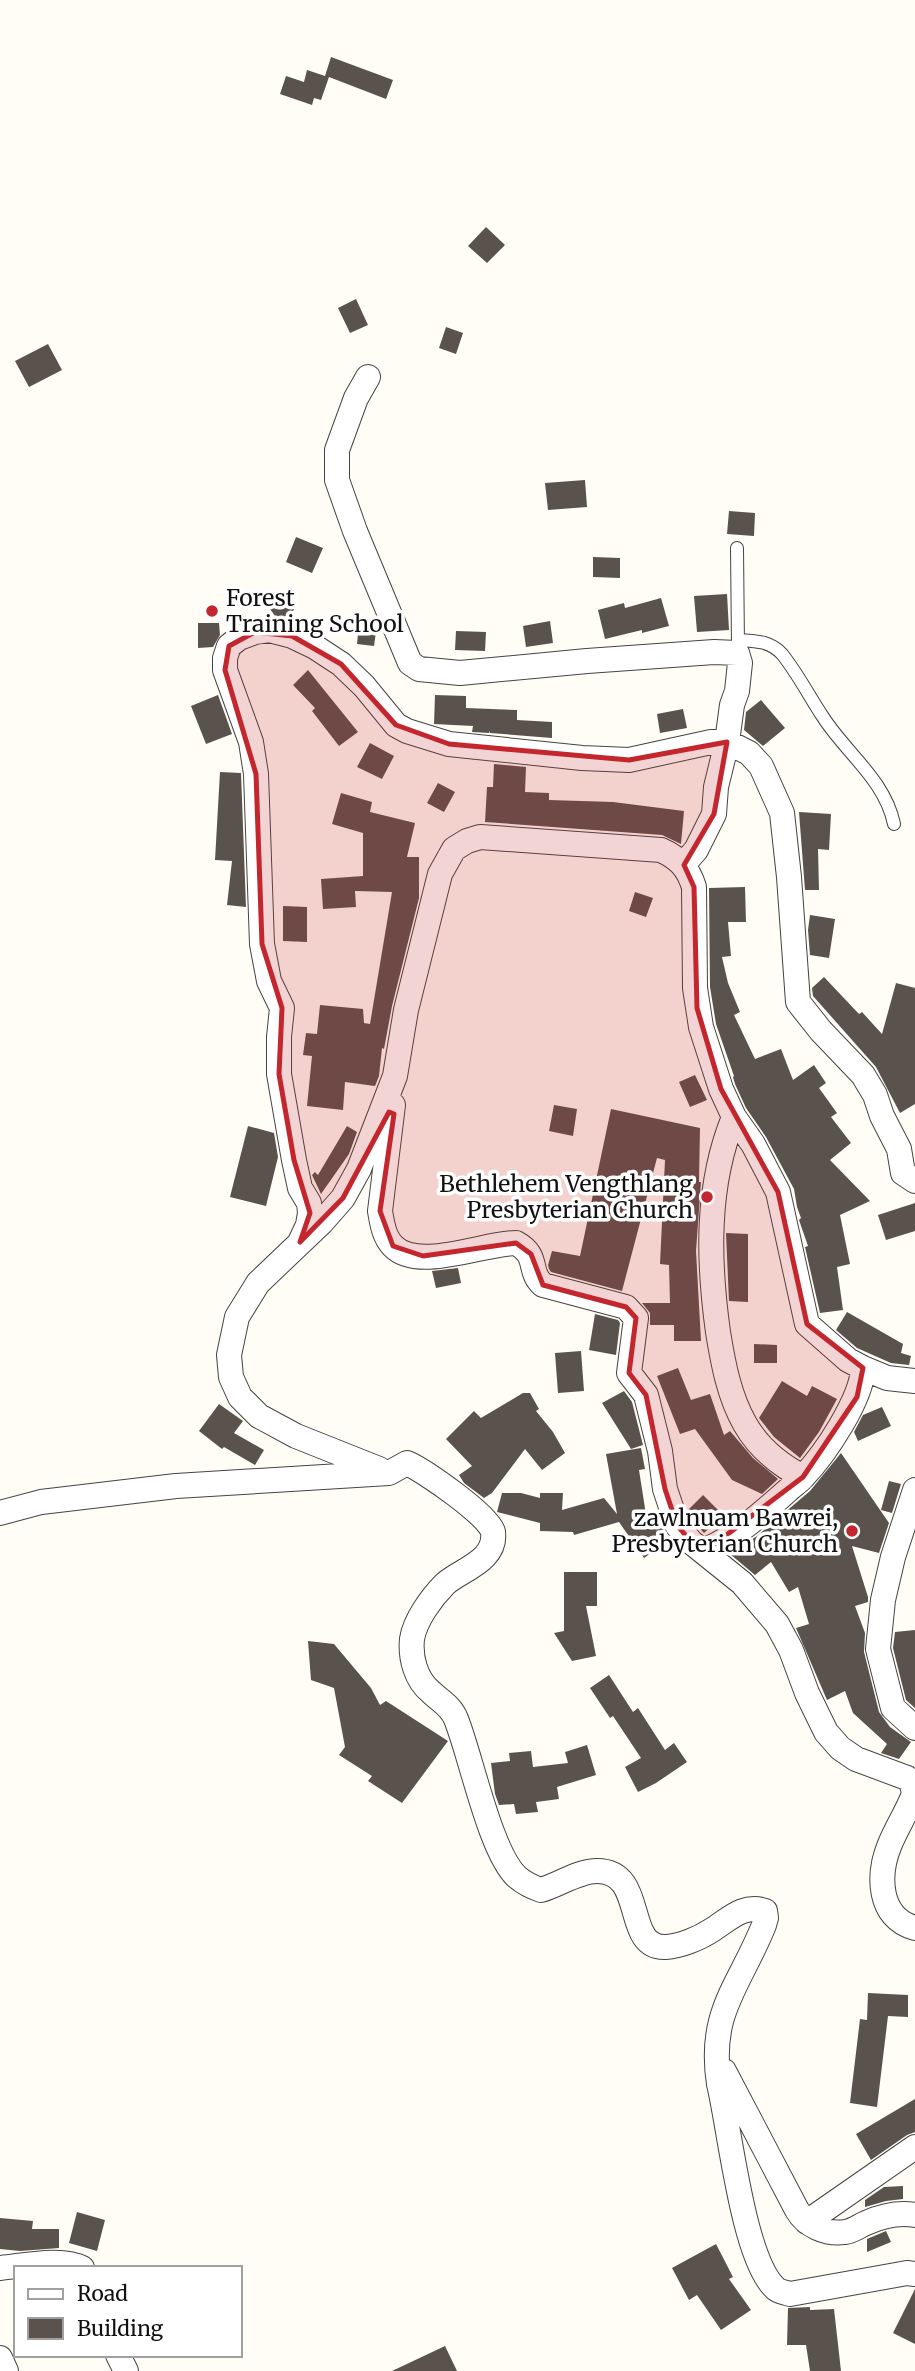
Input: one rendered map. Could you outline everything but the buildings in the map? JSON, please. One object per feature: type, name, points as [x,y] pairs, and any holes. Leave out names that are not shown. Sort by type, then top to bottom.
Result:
[{"type":"street","points":[[368,377],[356,398],[337,450],[337,480],[355,531],[410,663],[419,669],[460,673],[714,652],[738,646],[740,663],[737,691],[716,787],[714,814],[696,850],[682,863]]},
{"type":"street","points":[[300,1242],[310,1213],[309,1203],[300,1188],[279,1074],[282,1008],[269,981],[262,944],[257,783],[251,742],[225,670],[229,646],[239,638],[270,630],[292,636],[315,647],[341,664],[364,686],[396,725],[449,744],[582,758],[629,760],[711,742],[727,742],[742,747],[761,766],[782,813],[798,1002],[821,1031],[863,1075],[899,1149],[903,1173],[915,1181]]},
{"type":"street","points":[[915,1388],[848,1360],[807,1324],[778,1192],[753,1144],[734,1117],[721,1089],[697,1008],[694,887],[690,874],[682,863],[661,850],[480,836],[454,849],[440,874],[406,1010],[380,1211],[387,1238],[401,1252],[423,1256],[516,1243],[531,1254],[537,1279],[543,1285],[626,1307],[636,1318],[629,1373],[646,1395],[660,1451],[665,1489],[677,1525],[684,1535],[742,1584],[777,1624],[826,1732],[840,1748],[856,1759],[906,1778],[912,1784],[914,1794],[886,1857],[883,1893],[886,1906],[895,1919],[915,1928]]},
{"type":"street","points":[[389,1473],[296,1436],[259,1416],[240,1397],[231,1377],[229,1354],[237,1317],[258,1283],[322,1222],[343,1198],[359,1169],[396,1076]]},
{"type":"street","points":[[734,1117],[726,1136],[716,1178],[711,1234],[711,1272],[723,1363],[745,1423],[758,1443],[773,1457],[803,1477]]},
{"type":"street","points":[[703,1551],[757,1517],[803,1477],[822,1453],[857,1397],[863,1382],[863,1368]]},
{"type":"street","points":[[0,1513],[41,1502],[176,1486],[389,1473],[407,1463],[441,1483],[482,1517],[492,1528],[493,1539],[482,1560],[445,1584],[421,1616],[415,1630],[413,1650],[416,1671],[425,1687],[453,1713],[496,1838],[517,1877],[541,1890],[597,1871],[619,1878],[629,1891],[643,1935],[652,1944],[665,1947],[684,1943],[710,1932],[742,1911],[757,1908],[765,1911],[764,1925],[729,1995],[716,2039],[719,2084],[745,2219],[755,2252],[776,2288],[790,2294],[907,2273],[915,2274]]},
{"type":"street","points":[[915,1490],[893,1557],[883,1600],[878,1649],[893,1708],[915,1728]]},
{"type":"street","points":[[716,2055],[797,2210],[807,2222],[843,2233],[880,2217],[892,2214],[915,2215]]},
{"type":"street","points":[[807,2222],[915,2147]]},
{"type":"street","points":[[21,2266],[62,2262],[79,2266]]},
{"type":"street","points":[[0,2358],[6,2371]]},
{"type":"lane","points":[[737,548],[738,646],[765,642],[782,654],[824,719],[875,781],[892,814],[894,824]]},
{"type":"highlighted area","points":[[255,632],[292,636],[341,664],[396,725],[449,744],[629,760],[727,742],[714,814],[684,865],[694,887],[697,1008],[721,1089],[778,1192],[807,1324],[863,1368],[857,1397],[803,1477],[708,1549],[691,1542],[677,1525],[665,1489],[646,1395],[629,1373],[636,1318],[626,1307],[543,1285],[531,1254],[516,1243],[423,1256],[393,1246],[380,1211],[394,1114],[389,1112],[343,1198],[300,1242],[310,1213],[294,1160],[279,1074],[282,1008],[262,944],[256,774],[225,670],[229,646]]},
{"type":"place","name":"Forest Training School","points":[[212,611]]},
{"type":"place","name":"Bethlehem Vengthlang Presbyterian Church","points":[[707,1197]]},
{"type":"place","name":"zawlnuam Bawrei, Presbyterian Church","points":[[852,1531]]}]
